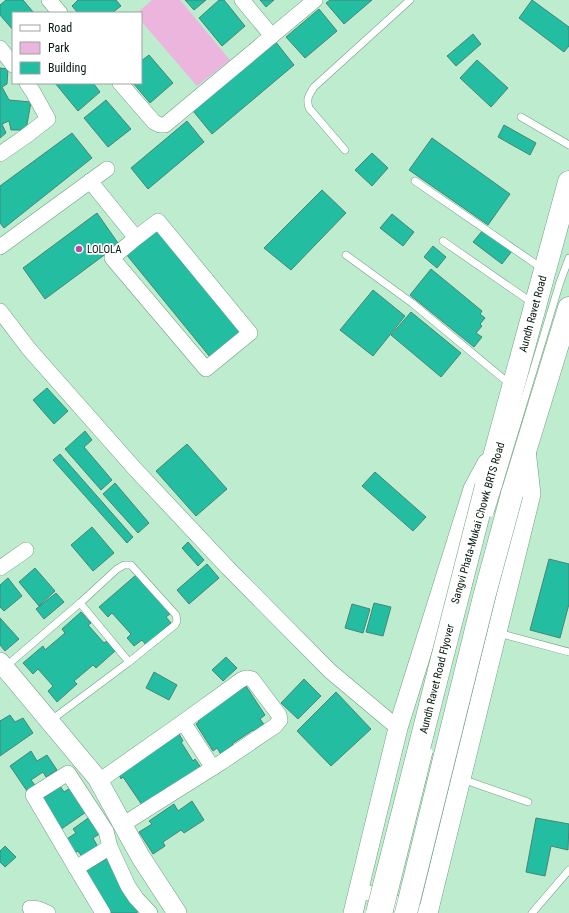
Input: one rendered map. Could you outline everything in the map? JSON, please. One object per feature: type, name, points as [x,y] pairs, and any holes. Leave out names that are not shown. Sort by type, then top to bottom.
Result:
[{"type":"main road","name":"Aundh Ravet Road","points":[[497,445],[569,182]]},
{"type":"main road","points":[[526,449],[569,308]]},
{"type":"main road","name":"Aundh Ravet Road Flyover","points":[[406,913],[484,596],[499,489],[497,445]]},
{"type":"main road","name":"Aundh Ravet Road Flyover","points":[[376,913],[499,489],[526,449]]},
{"type":"street","points":[[242,0],[272,36]]},
{"type":"street","points":[[121,84],[154,122],[160,125],[165,125],[315,0]]},
{"type":"street","points":[[0,48],[12,64]]},
{"type":"street","points":[[0,154],[48,119],[28,84]]},
{"type":"street","points":[[0,246],[107,169]]},
{"type":"street","points":[[90,181],[136,238]]},
{"type":"street","points":[[158,221],[250,334],[206,369],[112,258],[136,238],[158,221]]},
{"type":"street","points":[[0,311],[29,349],[135,469],[228,568],[330,671],[398,728]]},
{"type":"street","points":[[353,913],[398,728],[472,489],[497,445]]},
{"type":"street","points":[[428,913],[531,494],[526,449]]},
{"type":"street","points":[[0,568],[26,550]]},
{"type":"street","points":[[2,665],[97,778],[140,856],[174,908],[151,913],[136,898],[128,886],[110,847],[106,831],[68,773],[33,796],[103,913]]},
{"type":"street","points":[[99,781],[241,680],[248,677],[252,679],[279,715],[280,720],[275,726],[213,768],[122,825]]},
{"type":"street","points":[[183,722],[213,768]]},
{"type":"street","points":[[76,868],[110,847]]},
{"type":"street","points":[[358,888],[422,913]]},
{"type":"street","points":[[30,908],[39,909],[48,913]]},
{"type":"lane","points":[[345,150],[309,108],[307,102],[309,94],[314,87],[410,0]]},
{"type":"lane","points":[[521,117],[569,145]]},
{"type":"lane","points":[[415,181],[545,270]]},
{"type":"lane","points":[[443,241],[535,305]]},
{"type":"lane","points":[[346,255],[412,303],[513,386]]},
{"type":"lane","name":"Sangvi Phata-Mukai Chowk BRTS Road","points":[[488,522],[560,282],[569,258]]},
{"type":"lane","points":[[2,665],[80,603],[117,569],[124,565],[131,565],[176,615],[177,621],[175,626],[50,722]]},
{"type":"lane","points":[[80,603],[129,662]]},
{"type":"lane","points":[[497,633],[569,652]]},
{"type":"lane","points":[[389,913],[432,744]]},
{"type":"lane","points":[[461,778],[528,802]]},
{"type":"lane","points":[[532,913],[569,870]]},
{"type":"green space","points":[[152,0],[180,0],[230,60],[197,86],[142,22],[142,12],[138,12]]},
{"type":"building","points":[[6,0],[23,0],[33,12],[12,12],[12,29],[0,15],[0,5]]},
{"type":"building","points":[[78,0],[116,0],[121,6],[113,12],[77,12],[72,6]]},
{"type":"building","points":[[185,0],[206,0],[194,10]]},
{"type":"building","points":[[219,0],[224,0],[245,26],[222,46],[199,18]]},
{"type":"building","points":[[260,0],[274,0],[266,7]]},
{"type":"building","points":[[330,0],[372,0],[344,24],[326,3]]},
{"type":"building","points":[[532,0],[569,27],[569,46],[564,52],[519,18]]},
{"type":"building","points":[[319,9],[337,31],[305,58],[286,37]]},
{"type":"building","points":[[473,34],[481,44],[456,66],[447,56]]},
{"type":"building","points":[[275,41],[294,65],[212,134],[193,111]]},
{"type":"building","points":[[149,55],[173,83],[150,103],[134,84],[142,84],[142,60]]},
{"type":"building","points":[[477,60],[508,88],[491,107],[460,78]]},
{"type":"building","points":[[0,68],[8,69],[7,84],[2,87],[9,100],[31,102],[26,130],[11,130],[9,121],[2,124],[6,133],[0,138]]},
{"type":"building","points":[[56,84],[94,84],[100,92],[78,111]]},
{"type":"building","points":[[106,100],[131,129],[108,147],[84,118]]},
{"type":"building","points":[[187,121],[204,142],[148,189],[131,168]]},
{"type":"building","points":[[504,125],[536,143],[530,155],[498,137]]},
{"type":"building","points":[[72,133],[92,158],[4,228],[0,223],[0,186]]},
{"type":"building","points":[[432,138],[510,194],[488,225],[409,170]]},
{"type":"building","points":[[372,153],[388,168],[372,186],[355,170]]},
{"type":"building","points":[[322,190],[346,213],[291,270],[264,248]]},
{"type":"building","name":"LOLOLA","points":[[97,213],[118,243],[45,299],[23,268]]},
{"type":"building","points":[[392,214],[414,232],[403,246],[380,228]]},
{"type":"building","points":[[157,229],[241,332],[210,357],[126,254]]},
{"type":"building","points":[[483,230],[512,251],[502,264],[473,242]]},
{"type":"building","points":[[433,246],[446,257],[437,268],[424,257]]},
{"type":"building","points":[[431,269],[482,311],[480,314],[485,318],[480,324],[482,326],[476,333],[482,337],[474,347],[410,295]]},
{"type":"building","points":[[373,290],[405,316],[373,356],[340,330]]},
{"type":"building","points":[[411,312],[461,353],[441,377],[391,335]]},
{"type":"building","points":[[47,388],[68,411],[54,424],[33,400]]},
{"type":"building","points":[[85,431],[92,440],[84,447],[112,480],[101,490],[65,449]]},
{"type":"building","points":[[187,444],[227,489],[196,516],[156,471]]},
{"type":"building","points":[[60,454],[133,537],[127,543],[53,460]]},
{"type":"building","points":[[375,472],[426,517],[413,531],[362,486]]},
{"type":"building","points":[[115,483],[149,523],[138,533],[103,494]]},
{"type":"building","points":[[92,527],[114,553],[93,571],[71,545]]},
{"type":"building","points":[[188,542],[204,560],[198,566],[182,548]]},
{"type":"building","points":[[549,559],[569,564],[569,604],[560,638],[530,630]]},
{"type":"building","points":[[207,564],[219,578],[189,604],[177,590]]},
{"type":"building","points":[[35,568],[55,591],[39,606],[19,582]]},
{"type":"building","points":[[136,575],[170,614],[166,617],[171,623],[146,645],[142,640],[134,646],[127,638],[131,634],[112,613],[108,617],[99,607]]},
{"type":"building","points":[[8,578],[22,596],[4,611],[0,607],[0,585]]},
{"type":"building","points":[[56,593],[64,602],[44,619],[36,609]]},
{"type":"building","points":[[374,603],[391,607],[383,636],[366,632]]},
{"type":"building","points":[[352,604],[370,609],[363,633],[345,628]]},
{"type":"building","points":[[81,612],[91,623],[88,625],[104,643],[107,641],[115,651],[96,668],[93,665],[74,681],[77,684],[57,702],[48,691],[53,686],[38,669],[33,674],[23,663],[43,646],[45,650],[65,633],[62,629]]},
{"type":"building","points":[[0,618],[19,639],[5,651],[0,645]]},
{"type":"building","points":[[226,657],[237,668],[223,681],[212,670]]},
{"type":"building","points":[[154,672],[177,685],[169,700],[146,688]]},
{"type":"building","points":[[304,679],[321,696],[298,719],[281,703]]},
{"type":"building","points":[[246,686],[265,715],[260,719],[266,727],[256,734],[253,730],[232,744],[235,748],[222,756],[217,748],[213,751],[196,724],[199,722],[197,719]]},
{"type":"building","points":[[336,692],[371,729],[331,766],[297,731]]},
{"type":"building","points":[[10,715],[15,722],[23,718],[33,733],[0,756],[0,721]]},
{"type":"building","points":[[178,732],[183,741],[181,742],[193,761],[195,759],[202,769],[144,808],[123,777],[121,779],[118,772]]},
{"type":"building","points":[[31,751],[37,761],[47,755],[57,770],[46,777],[43,772],[31,780],[35,785],[27,791],[10,766]]},
{"type":"building","points":[[60,786],[64,792],[73,786],[89,810],[57,832],[42,810],[48,806],[43,798]]},
{"type":"building","points":[[192,801],[204,820],[184,833],[181,830],[163,842],[165,846],[153,854],[139,832],[152,824],[149,821],[174,804],[178,811]]},
{"type":"building","points":[[91,816],[103,832],[93,838],[98,847],[83,858],[78,851],[71,855],[62,842],[76,833],[73,829]]},
{"type":"building","points":[[536,818],[569,824],[568,850],[551,846],[545,876],[526,872]]},
{"type":"building","points":[[5,846],[16,857],[5,867],[0,862],[0,851]]},
{"type":"building","points":[[108,858],[139,911],[136,913],[106,913],[82,873]]},
{"type":"place","name":"LOLOLA","points":[[79,249]]}]
